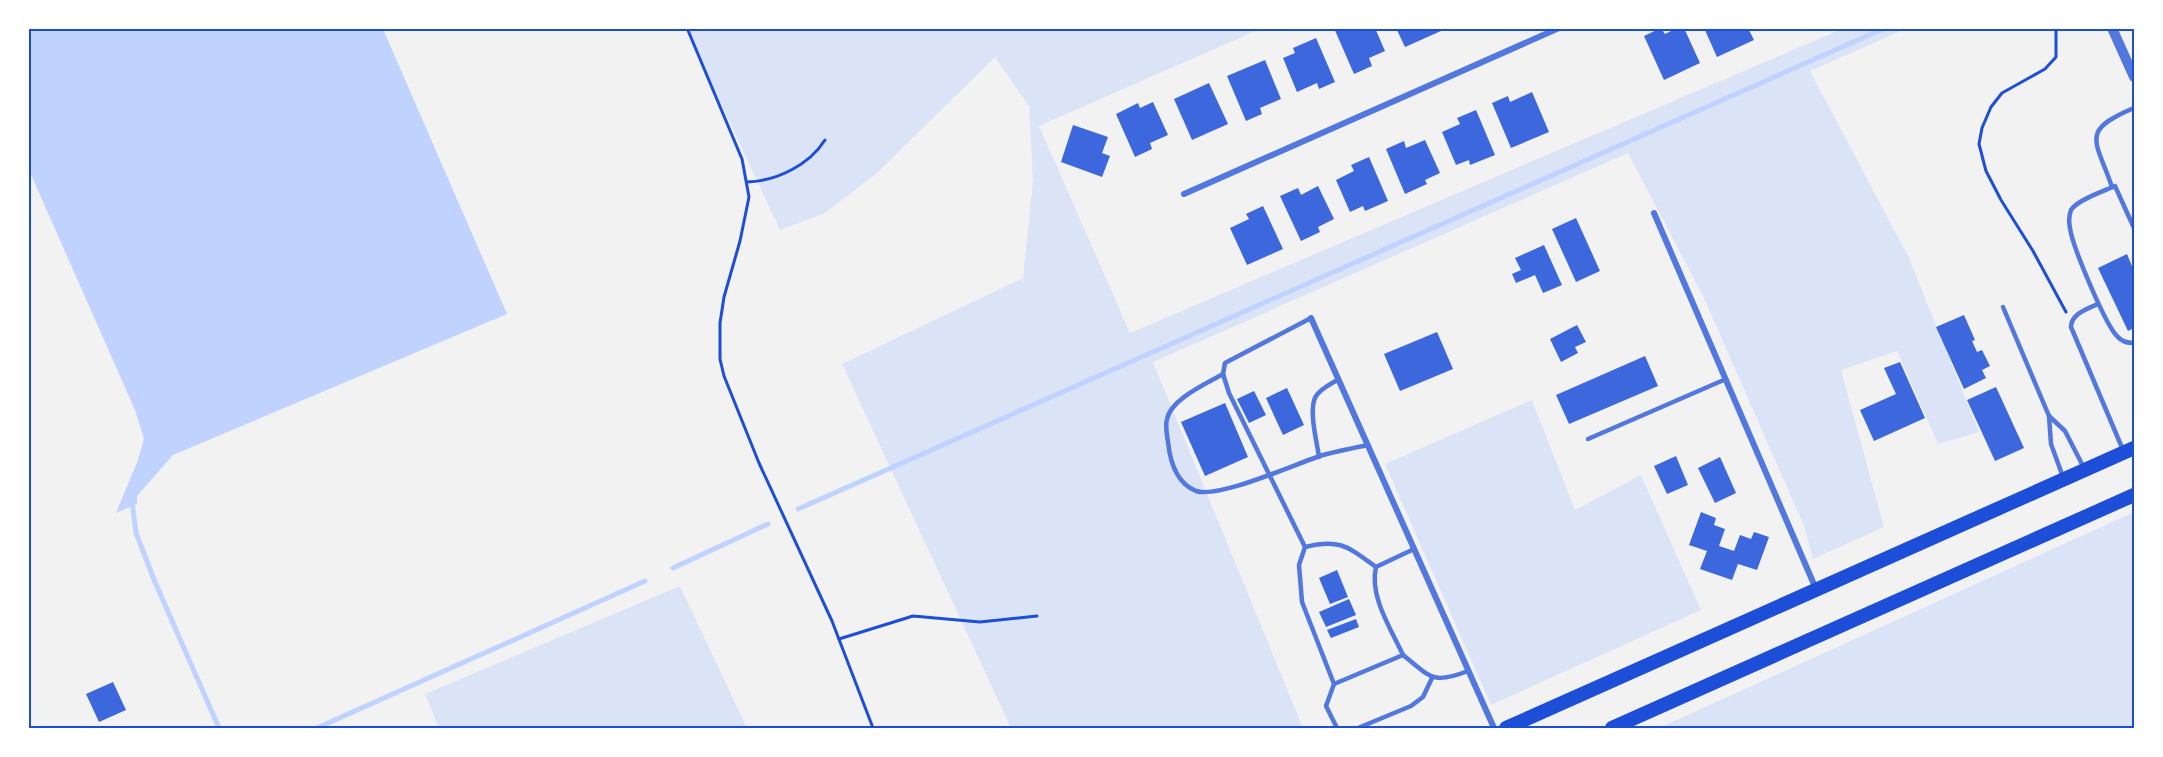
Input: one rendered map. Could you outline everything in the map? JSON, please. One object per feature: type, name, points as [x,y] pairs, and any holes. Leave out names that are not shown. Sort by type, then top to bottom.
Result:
[{"type":"main road","points":[[1506,729],[2129,450]]},
{"type":"main road","points":[[1612,729],[2134,495]]},
{"type":"street","points":[[1184,194],[1559,28]]},
{"type":"street","points":[[2112,28],[2134,77]]},
{"type":"street","points":[[1654,213],[1816,590]]},
{"type":"street","points":[[1311,318],[1494,729]]},
{"type":"lane","points":[[2112,188],[2098,152],[2097,132],[2111,118],[2134,108]]},
{"type":"lane","points":[[2134,228],[2115,186],[2077,204],[2071,210],[2069,218],[2071,235],[2098,304],[2116,337],[2134,343]]},
{"type":"lane","points":[[2098,304],[2074,316],[2071,322],[2073,334],[2129,450]]},
{"type":"lane","points":[[2003,307],[2049,416],[2051,444],[2064,479]]},
{"type":"lane","points":[[1311,318],[1225,363],[1223,374],[1229,393],[1305,547],[1299,565],[1302,602],[1334,684],[1326,706],[1337,729]]},
{"type":"lane","points":[[1223,374],[1178,400],[1167,419],[1169,453],[1175,472],[1186,485],[1198,491],[1219,490],[1319,457],[1368,445]]},
{"type":"lane","points":[[1319,457],[1313,405],[1319,392],[1339,379]]},
{"type":"lane","points":[[1588,439],[1726,379]]},
{"type":"lane","points":[[2049,416],[2065,431],[2085,470]]},
{"type":"lane","points":[[1305,547],[1325,542],[1338,544],[1376,567]]},
{"type":"lane","points":[[1414,549],[1376,567],[1373,578],[1376,595],[1403,655],[1432,678],[1448,679],[1468,671]]},
{"type":"lane","points":[[1334,684],[1403,655]]},
{"type":"lane","points":[[1358,729],[1410,706],[1423,697],[1432,678]]},
{"type":"path","points":[[687,28],[742,159],[749,197],[724,297],[720,323],[720,358],[724,376],[741,422],[839,639],[873,729]]},
{"type":"path","points":[[2056,28],[2056,57],[2045,69],[2002,93],[1991,107],[1982,128],[1979,144],[1986,171],[2071,322]]},
{"type":"path","points":[[747,182],[764,180],[793,169],[817,152],[825,140]]},
{"type":"path","points":[[839,639],[913,616],[980,622],[1037,616]]},
{"type":"shaded area","points":[[686,29],[1260,29],[1039,126],[1130,333],[1842,29],[1905,29],[1810,71],[1909,258],[1979,432],[1938,444],[1897,351],[1841,370],[1884,527],[1813,559],[1804,526],[1703,296],[1628,153],[1153,362],[1303,728],[1011,728],[842,364],[1023,278],[1033,180],[1029,106],[995,57],[877,173],[825,213],[780,230]]},
{"type":"shaded area","points":[[1532,400],[1575,510],[1641,475],[1701,610],[1491,705],[1385,464]]},
{"type":"shaded area","points":[[2134,512],[2134,728],[1659,728]]},
{"type":"shaded area","points":[[680,586],[747,728],[439,728],[425,694]]},
{"type":"water","points":[[28,29],[383,29],[507,314],[173,455],[137,496],[137,504],[116,513],[138,460],[144,439],[135,410],[29,170]]},
{"type":"building","points":[[1334,28],[1375,28],[1385,51],[1369,58],[1372,66],[1354,74]]},
{"type":"building","points":[[1396,28],[1440,28],[1441,31],[1405,47]]},
{"type":"building","points":[[1661,28],[1665,34],[1677,28],[1684,28],[1700,63],[1664,80],[1644,36]]},
{"type":"building","points":[[1704,28],[1748,28],[1754,40],[1717,57]]},
{"type":"building","points":[[1316,38],[1335,82],[1319,89],[1317,83],[1297,92],[1283,58],[1295,53],[1293,48]]},
{"type":"building","points":[[1265,60],[1281,99],[1260,108],[1262,114],[1246,121],[1227,76]]},
{"type":"building","points":[[1209,83],[1228,124],[1192,140],[1174,99]]},
{"type":"building","points":[[1532,92],[1549,132],[1511,148],[1492,103],[1508,96],[1510,102]]},
{"type":"building","points":[[1153,102],[1168,135],[1150,143],[1152,149],[1135,157],[1116,114],[1138,103],[1140,108]]},
{"type":"building","points":[[1476,110],[1495,155],[1470,165],[1469,160],[1456,165],[1442,132],[1460,124],[1457,118]]},
{"type":"building","points":[[1073,125],[1108,137],[1102,153],[1110,156],[1102,177],[1061,162]]},
{"type":"building","points":[[1425,140],[1440,173],[1425,180],[1427,184],[1405,194],[1386,149],[1404,141],[1406,148]]},
{"type":"building","points":[[1369,157],[1388,201],[1365,211],[1363,206],[1350,212],[1336,180],[1354,171],[1351,165]]},
{"type":"building","points":[[1318,186],[1334,219],[1318,227],[1320,232],[1301,241],[1280,196],[1298,188],[1301,195]]},
{"type":"building","points":[[1263,206],[1283,249],[1247,265],[1230,228],[1249,219],[1246,214]]},
{"type":"building","points":[[1576,218],[1600,271],[1576,282],[1552,229]]},
{"type":"building","points":[[1544,245],[1562,285],[1543,293],[1535,275],[1516,283],[1512,274],[1521,270],[1515,258]]},
{"type":"building","points":[[2127,254],[2134,271],[2134,328],[2128,331],[2098,268]]},
{"type":"building","points":[[1964,315],[1975,340],[1972,341],[1977,352],[1982,350],[1990,366],[1982,370],[1986,378],[1964,389],[1936,327]]},
{"type":"building","points":[[1577,325],[1586,342],[1575,347],[1578,353],[1561,362],[1550,339]]},
{"type":"building","points":[[1437,332],[1453,369],[1400,391],[1384,354]]},
{"type":"building","points":[[1645,356],[1658,386],[1569,424],[1556,395]]},
{"type":"building","points":[[1900,362],[1925,418],[1874,441],[1860,410],[1896,394],[1884,368]]},
{"type":"building","points":[[1996,387],[2024,448],[1995,461],[1967,400]]},
{"type":"building","points":[[1287,388],[1304,425],[1283,435],[1266,398]]},
{"type":"building","points":[[1254,391],[1266,415],[1249,423],[1237,399]]},
{"type":"building","points":[[1225,403],[1248,457],[1205,476],[1181,422]]},
{"type":"building","points":[[1676,456],[1688,485],[1667,494],[1654,466]]},
{"type":"building","points":[[1720,457],[1736,493],[1715,503],[1698,468]]},
{"type":"building","points":[[1701,512],[1716,518],[1714,525],[1725,529],[1719,546],[1734,551],[1740,535],[1751,539],[1754,532],[1769,537],[1757,570],[1738,564],[1732,580],[1700,569],[1707,551],[1689,545]]},
{"type":"building","points":[[1337,570],[1348,597],[1330,604],[1319,578]]},
{"type":"building","points":[[1349,599],[1356,615],[1326,627],[1319,612]]},
{"type":"building","points":[[1356,619],[1359,627],[1331,638],[1327,630]]},
{"type":"building","points":[[113,682],[126,710],[99,722],[86,694]]},
{"type":"waterway","points":[[798,509],[1885,28]]},
{"type":"waterway","points":[[132,501],[136,533],[219,728]]},
{"type":"waterway","points":[[673,568],[768,524]]},
{"type":"waterway","points":[[317,728],[645,581]]}]
